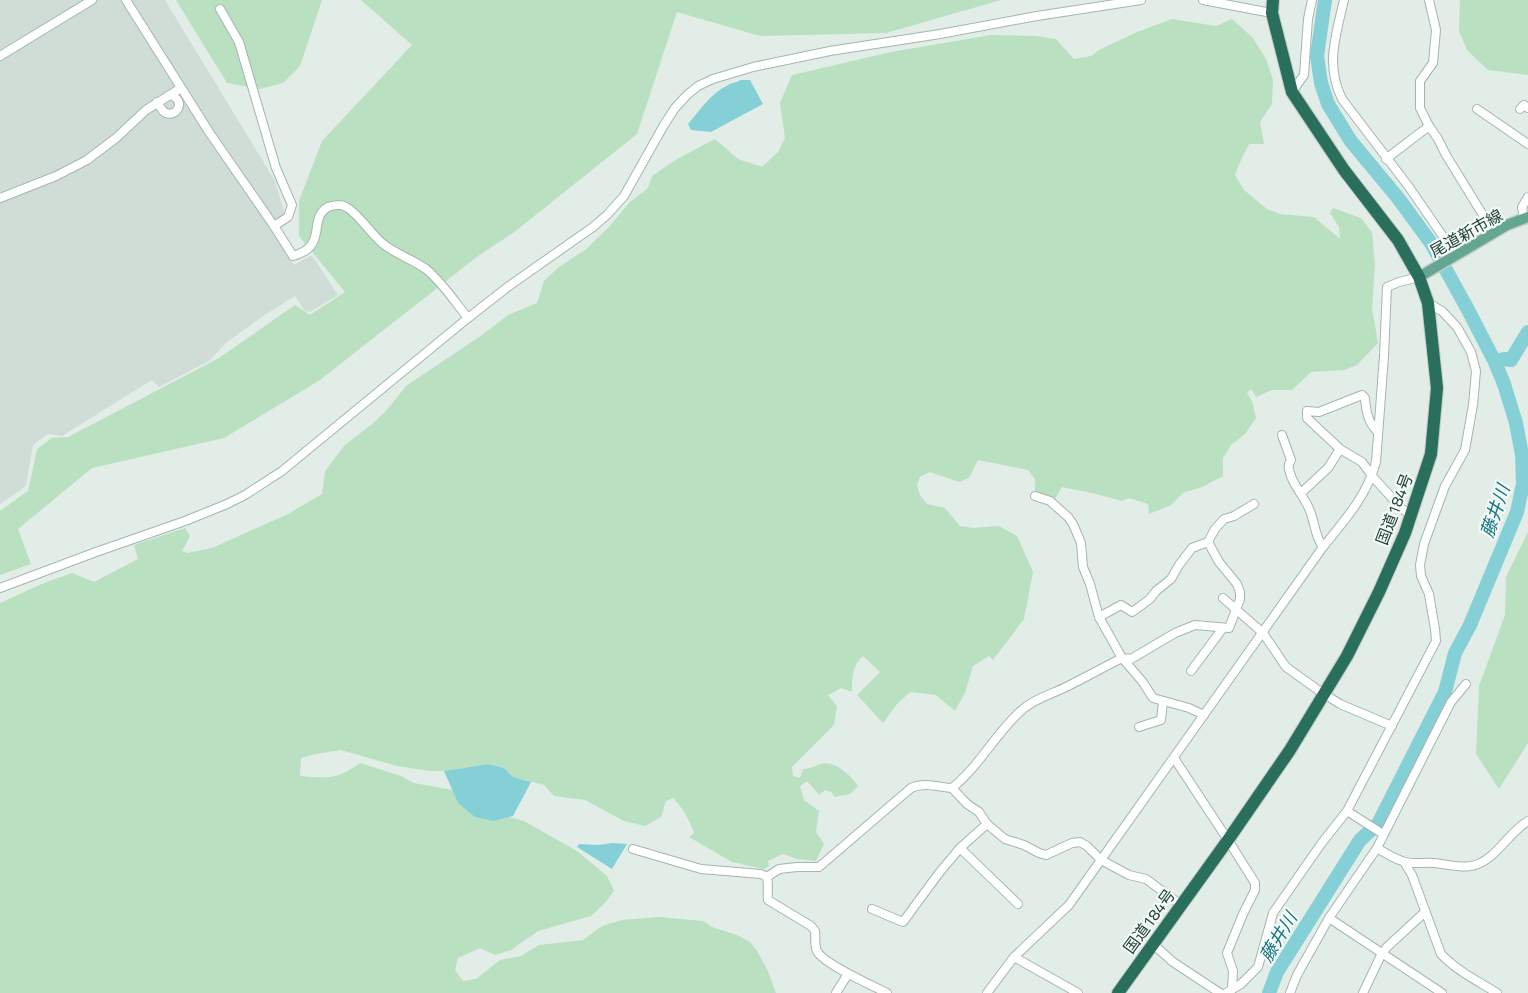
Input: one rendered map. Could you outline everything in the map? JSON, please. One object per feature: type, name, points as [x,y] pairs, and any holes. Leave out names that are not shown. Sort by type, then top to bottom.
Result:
[{"type":"highway","name":"国道184号","points":[[1118,993],[1228,840],[1290,750],[1325,694],[1379,592],[1412,515],[1431,454],[1437,388],[1424,274],[1344,171],[1292,92],[1272,13],[1274,0]]},
{"type":"main road","name":"尾道新市線","points":[[1424,274],[1455,254],[1526,218]]},
{"type":"street","points":[[0,56],[92,0]]},
{"type":"street","points":[[126,0],[209,132],[293,256],[304,253],[316,239],[318,220],[322,213],[328,207],[344,205],[380,242],[425,269],[439,282],[468,318]]},
{"type":"street","points":[[0,588],[185,521],[245,495],[282,471],[468,318],[593,227],[624,196],[675,108],[698,86],[753,67],[830,51],[1141,0]]},
{"type":"street","points":[[1203,0],[1272,13]]},
{"type":"street","points":[[1292,92],[1304,75],[1308,19],[1312,0]]},
{"type":"street","points":[[1344,0],[1332,57],[1336,87],[1342,99],[1455,254]]},
{"type":"street","points":[[1430,0],[1436,30],[1434,63],[1420,81],[1420,108],[1494,233]]},
{"type":"street","points":[[220,9],[239,42],[276,168],[292,205],[288,217],[274,226]]},
{"type":"street","points":[[0,198],[56,176],[87,160],[116,138],[146,110],[181,88]]},
{"type":"street","points":[[157,102],[165,112],[170,114],[176,112],[179,100],[170,94]]},
{"type":"street","points":[[1477,109],[1528,144]]},
{"type":"street","points":[[1386,159],[1429,126]]},
{"type":"street","points":[[1526,218],[1522,207],[1528,196]]},
{"type":"street","points":[[987,993],[1014,957],[1069,905],[1363,495],[1376,462],[1387,287],[1424,274]]},
{"type":"street","points":[[1229,991],[1241,984],[1258,967],[1273,913],[1347,811],[1436,641],[1436,629],[1420,565],[1424,544],[1445,486],[1465,450],[1476,371],[1471,352],[1457,327],[1442,311],[1428,303]]},
{"type":"street","points":[[1378,432],[1371,426],[1365,398],[1362,395],[1319,412],[1307,411],[1307,418],[1340,448],[1362,462],[1402,509],[1412,515]]},
{"type":"street","points":[[1282,435],[1291,460],[1289,463],[1290,476],[1310,511],[1318,542],[1323,548]]},
{"type":"street","points":[[1301,493],[1328,468],[1340,448]]},
{"type":"street","points":[[1035,496],[1050,501],[1068,516],[1081,543],[1083,567],[1099,617],[1122,658],[1142,681],[1153,699],[1189,708],[1204,715]]},
{"type":"street","points":[[1099,617],[1121,605],[1132,612],[1150,599],[1156,591],[1172,579],[1192,548],[1208,542],[1224,519],[1254,504]]},
{"type":"street","points":[[952,788],[962,780],[1020,711],[1030,703],[1122,658],[1131,660],[1175,633],[1195,625],[1229,628],[1240,599],[1240,591],[1208,542]]},
{"type":"street","points":[[1223,598],[1263,633],[1286,666],[1340,704],[1392,726]]},
{"type":"street","points":[[1191,671],[1223,628]]},
{"type":"street","points":[[1290,993],[1297,975],[1329,918],[1377,848],[1382,833],[1451,702],[1466,684]]},
{"type":"street","points":[[1139,727],[1161,720],[1163,701]]},
{"type":"street","points":[[1174,758],[1255,883],[1255,890],[1227,953],[1233,971],[1229,991]]},
{"type":"street","points":[[767,877],[779,869],[819,867],[911,788],[918,785],[952,788],[1005,839],[1024,845],[1039,854],[1046,855],[1072,843],[1080,842],[1088,846],[1101,860],[1129,875],[1146,879],[1181,905]]},
{"type":"street","points":[[1347,811],[1382,833]]},
{"type":"street","points":[[1377,848],[1404,862],[1436,863],[1460,867],[1480,863],[1491,856],[1521,825],[1528,821]]},
{"type":"street","points":[[872,909],[903,922],[960,848],[987,824]]},
{"type":"street","points":[[960,848],[1018,904]]},
{"type":"street","points":[[633,849],[701,869],[761,874],[767,877]]},
{"type":"street","points":[[1404,862],[1412,875],[1441,954],[1449,963],[1497,993]]},
{"type":"street","points":[[767,877],[768,900],[811,926],[815,932],[816,948],[819,954],[848,974],[887,993]]},
{"type":"street","points":[[1363,993],[1386,947],[1425,912]]},
{"type":"street","points":[[1329,918],[1442,993]]},
{"type":"street","points":[[1153,944],[1173,962],[1220,993]]},
{"type":"street","points":[[1014,957],[1078,993]]},
{"type":"street","points":[[836,993],[848,974]]},
{"type":"shaded area","points":[[0,0],[165,0],[275,181],[285,215],[273,230],[294,265],[312,255],[338,295],[310,312],[305,311],[295,296],[227,342],[209,361],[159,387],[152,380],[62,436],[48,434],[33,445],[26,486],[0,504]]},
{"type":"green space","points":[[176,0],[322,0],[300,66],[283,83],[260,89],[227,83]]},
{"type":"green space","points":[[361,0],[1001,0],[886,33],[760,36],[677,12],[637,134],[513,233],[478,256],[320,380],[224,438],[92,468],[18,529],[31,564],[0,575],[0,511],[28,491],[37,449],[52,438],[68,437],[219,358],[295,305],[310,315],[345,292],[299,236],[299,201],[322,141],[412,45]]},
{"type":"green space","points":[[1460,0],[1528,0],[1528,75],[1488,70],[1467,50],[1459,31]]},
{"type":"green space","points":[[1172,19],[1216,26],[1232,19],[1253,38],[1266,59],[1273,80],[1272,104],[1260,122],[1264,144],[1249,144],[1235,175],[1244,190],[1267,209],[1280,214],[1314,217],[1340,239],[1339,227],[1330,213],[1333,208],[1361,218],[1372,232],[1375,265],[1372,308],[1378,343],[1357,365],[1344,370],[1311,372],[1292,390],[1272,390],[1256,397],[1251,389],[1247,393],[1252,401],[1256,418],[1245,434],[1231,445],[1223,458],[1223,476],[1202,487],[1183,493],[1171,505],[1149,514],[1148,504],[1129,498],[1122,501],[1062,487],[1055,499],[1035,491],[1035,479],[1028,470],[978,460],[969,478],[959,482],[930,472],[920,477],[917,485],[920,495],[927,504],[945,508],[960,526],[973,528],[999,526],[1017,536],[1033,572],[1024,619],[993,660],[989,656],[973,666],[965,693],[955,711],[936,695],[910,692],[897,704],[883,723],[857,695],[880,672],[863,656],[855,668],[852,692],[841,688],[828,695],[837,706],[834,725],[792,767],[793,776],[800,778],[803,769],[826,763],[842,770],[858,786],[850,794],[835,797],[831,792],[825,790],[819,795],[807,781],[800,786],[804,800],[819,811],[816,832],[824,844],[816,861],[797,859],[783,854],[768,861],[769,866],[764,869],[732,862],[689,837],[694,833],[688,818],[673,798],[666,801],[661,817],[645,826],[624,821],[585,800],[554,796],[544,785],[513,777],[504,768],[489,764],[429,771],[397,766],[341,750],[301,758],[300,776],[332,777],[360,763],[401,776],[414,783],[453,790],[458,803],[494,821],[509,817],[524,821],[577,851],[607,876],[614,891],[591,916],[538,931],[511,950],[495,955],[480,948],[458,958],[455,970],[463,981],[476,979],[500,960],[521,956],[539,945],[583,940],[602,926],[622,920],[659,917],[703,921],[712,927],[750,942],[767,969],[776,993],[0,993],[0,603],[72,573],[94,582],[138,559],[134,545],[185,528],[190,536],[182,551],[188,553],[212,548],[288,514],[322,494],[325,471],[344,446],[386,411],[406,386],[508,315],[537,303],[544,281],[559,267],[585,250],[609,227],[630,202],[648,188],[652,176],[677,159],[715,139],[738,159],[762,167],[778,152],[785,138],[780,103],[792,75],[891,52],[991,35],[1056,39],[1074,59],[1091,56],[1137,32]]},
{"type":"green space","points":[[1528,532],[1528,743],[1499,789],[1476,754],[1479,686],[1505,615],[1506,577]]},
{"type":"water","points":[[739,80],[750,80],[763,104],[711,132],[691,130],[688,124],[710,98],[716,92]]},
{"type":"water","points":[[489,764],[504,768],[513,777],[531,782],[513,816],[494,821],[475,817],[458,803],[444,771]]},
{"type":"water","points":[[579,844],[627,844],[612,869],[577,847]]},
{"type":"waterway","name":"藤井川","points":[[1269,993],[1277,972],[1360,840],[1378,824],[1445,692],[1455,653],[1470,625],[1517,512],[1523,484],[1522,455],[1516,423],[1495,362],[1431,243],[1398,198],[1350,140],[1328,104],[1321,83],[1317,56],[1325,0]]},
{"type":"waterway","points":[[1495,362],[1504,359],[1511,360],[1528,332]]}]
